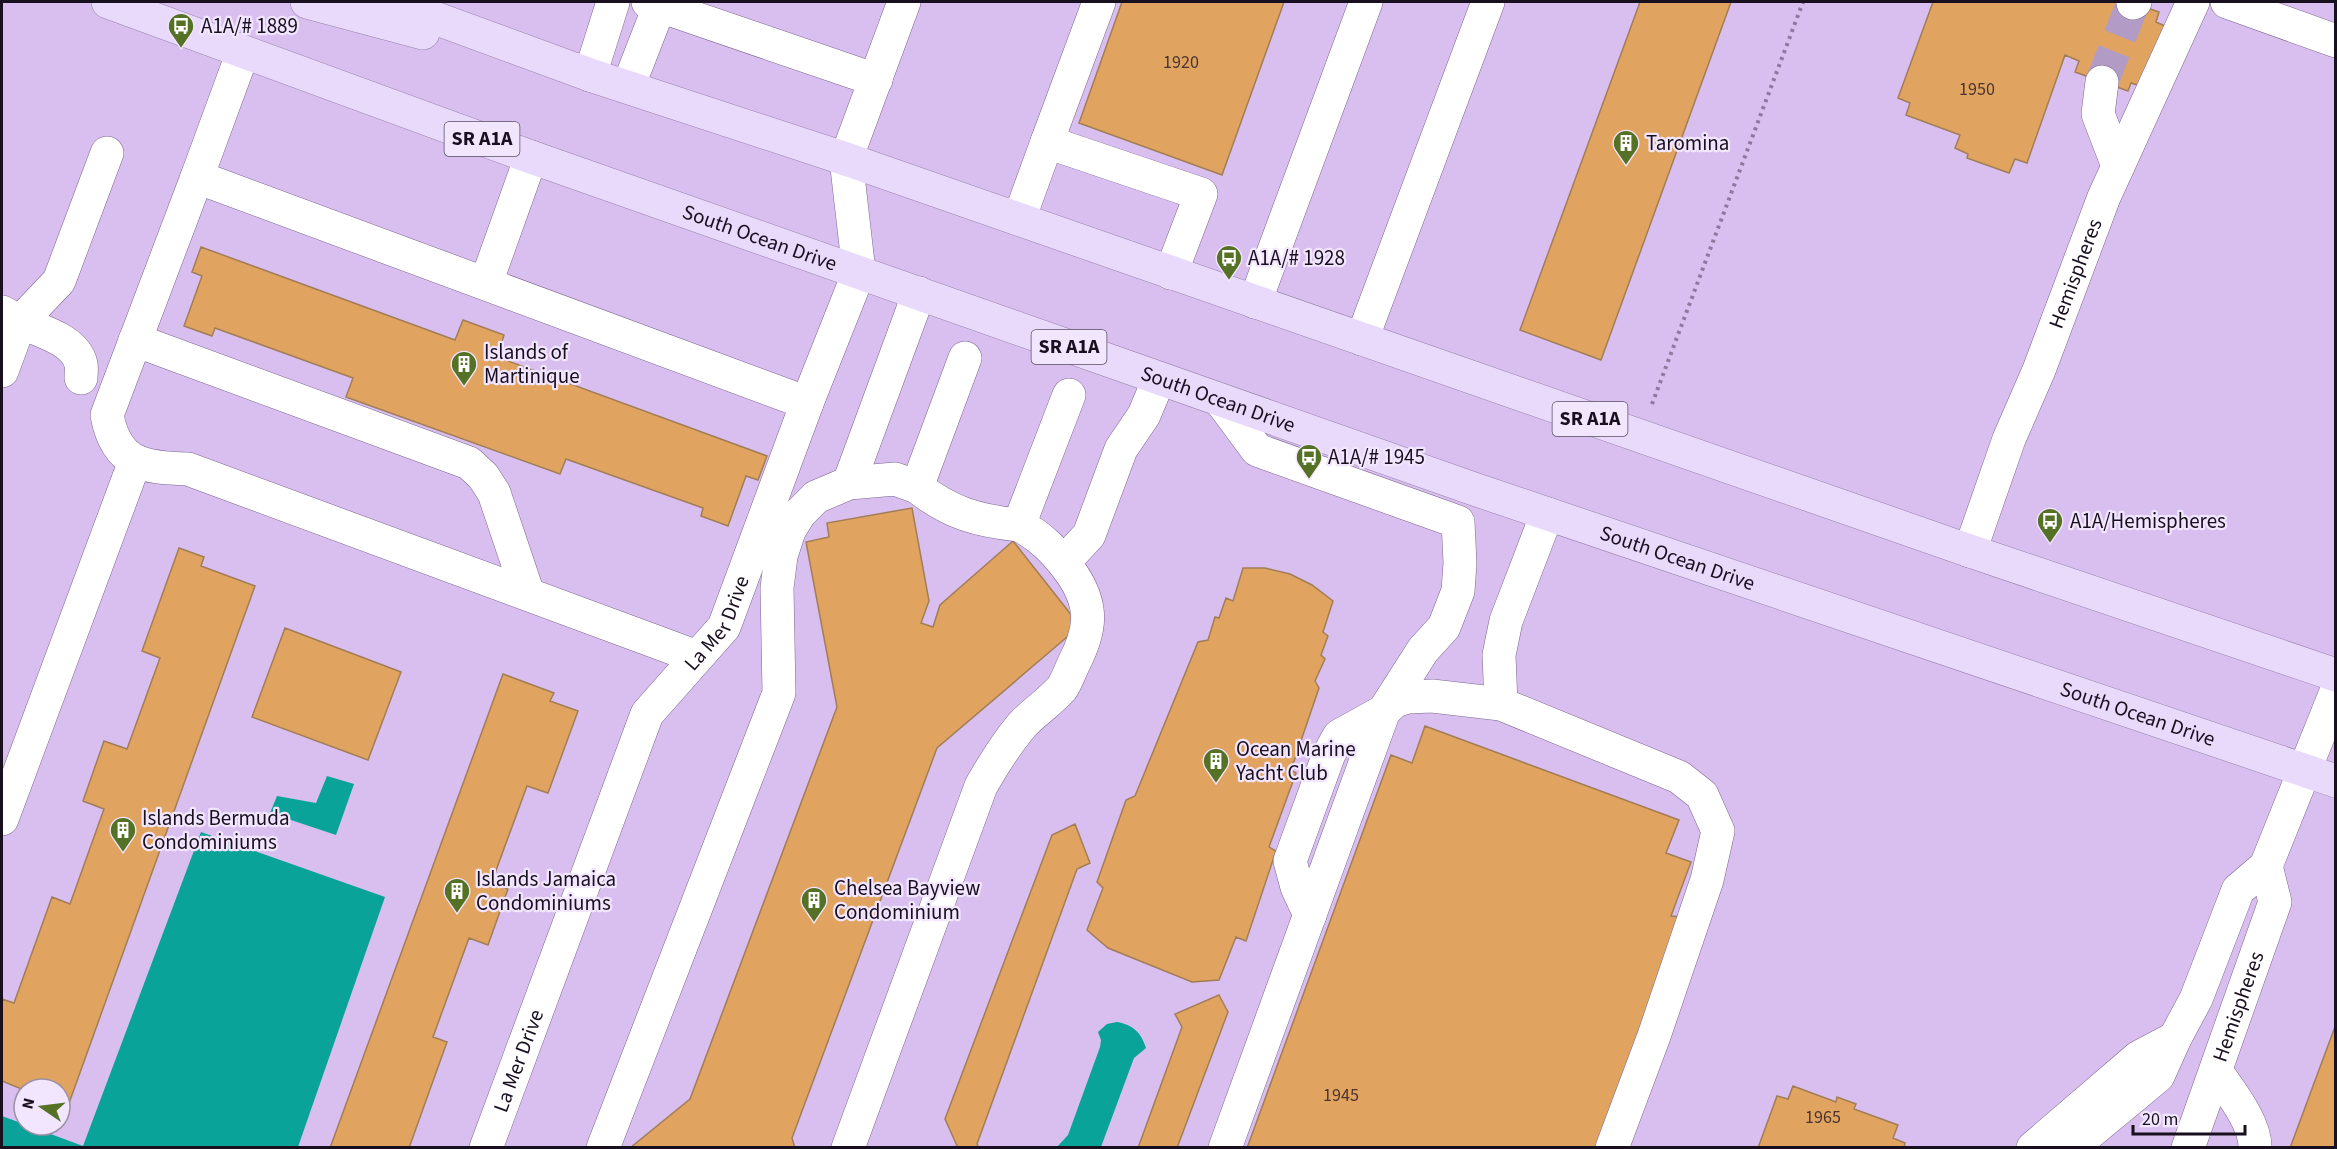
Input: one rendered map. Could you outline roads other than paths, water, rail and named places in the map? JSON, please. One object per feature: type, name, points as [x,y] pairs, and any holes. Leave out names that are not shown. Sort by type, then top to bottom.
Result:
[{"type":"main road","name":"South Ocean Drive","points":[[108,2],[531,158],[1159,379],[1547,514],[2336,781]]},
{"type":"main road","points":[[307,2],[590,75]]},
{"type":"main road","name":"SR A1A","points":[[391,2],[590,75],[846,159],[1970,551],[2336,675]]},
{"type":"street","points":[[590,75],[613,2]]},
{"type":"street","name":"La Mer Drive","points":[[486,1148],[647,714],[724,627],[807,403],[859,272],[846,159],[904,2]]},
{"type":"street","points":[[1019,219],[1099,2]]},
{"type":"street","points":[[1255,302],[1366,2]]},
{"type":"street","points":[[1362,339],[1488,2]]},
{"type":"street","name":"Hemispheres","points":[[1970,551],[2009,439],[2039,370],[2104,197],[2193,2]]},
{"type":"street","points":[[2227,2],[2336,41]]},
{"type":"street","points":[[627,87],[656,3],[876,80]]},
{"type":"street","points":[[243,52],[107,415],[111,436],[120,451],[135,461],[162,469],[188,469],[697,657]]},
{"type":"street","points":[[2102,82],[2098,114],[2118,166]]},
{"type":"street","points":[[1047,142],[1201,194],[1171,273]]},
{"type":"street","points":[[2,371],[10,317],[59,281],[107,153]]},
{"type":"street","points":[[486,283],[531,158]]},
{"type":"street","points":[[196,177],[807,403]]},
{"type":"street","points":[[849,483],[919,293]]},
{"type":"street","points":[[10,317],[73,348],[81,363],[81,378]]},
{"type":"street","points":[[135,340],[469,463],[483,476],[494,493],[528,594]]},
{"type":"street","points":[[917,487],[965,358]]},
{"type":"street","points":[[1064,562],[1089,535],[1121,449],[1144,415],[1159,379]]},
{"type":"street","points":[[1019,525],[1069,395]]},
{"type":"street","points":[[1220,400],[1257,450],[1458,522],[1460,563],[1458,591],[1444,627],[1423,650],[1384,711],[1225,1148]]},
{"type":"street","points":[[2,819],[135,461]]},
{"type":"street","points":[[603,1148],[779,693],[777,588],[780,556],[789,531],[800,513],[816,497],[849,483],[895,479],[917,487],[936,502],[975,519],[1019,525],[1034,533],[1048,544],[1077,581],[1086,601],[1090,619],[1081,649],[1062,687],[1023,724],[999,756],[981,786],[848,1148]]},
{"type":"street","points":[[1501,704],[1499,655],[1506,621],[1547,514]]},
{"type":"street","name":"Hemispheres","points":[[2071,1148],[2158,1076],[2196,999],[2238,890],[2265,866],[2336,692]]},
{"type":"street","points":[[1384,711],[1395,701],[1408,697],[1432,696],[1501,704],[1679,777],[1702,795],[1718,831],[1707,880],[1654,1036],[1612,1148]]},
{"type":"street","name":"Hemispheres","points":[[2188,1148],[2275,902],[2265,866]]},
{"type":"street","points":[[2033,1148],[2139,1057],[2175,1038]]},
{"type":"street","points":[[2216,1071],[2246,1117],[2256,1141],[2255,1148]]},
{"type":"tunnel","points":[[2102,82],[2133,3]]},
{"type":"place","name":"A1A/# 1889","points":[[181,49]]},
{"type":"place","name":"Taromina","points":[[1626,166]]},
{"type":"place","name":"A1A/# 1928","points":[[1229,281]]},
{"type":"place","name":"Islands of Martinique","points":[[464,387]]},
{"type":"place","name":"A1A/# 1945","points":[[1309,480]]},
{"type":"place","name":"A1A/Hemispheres","points":[[2050,544]]},
{"type":"place","name":"Ocean Marine Yacht Club","points":[[1216,784]]},
{"type":"place","name":"Islands Bermuda Condominiums","points":[[123,853]]},
{"type":"place","name":"Islands Jamaica Condominiums","points":[[457,914]]},
{"type":"place","name":"Chelsea Bayview Condominium","points":[[814,923]]}]
